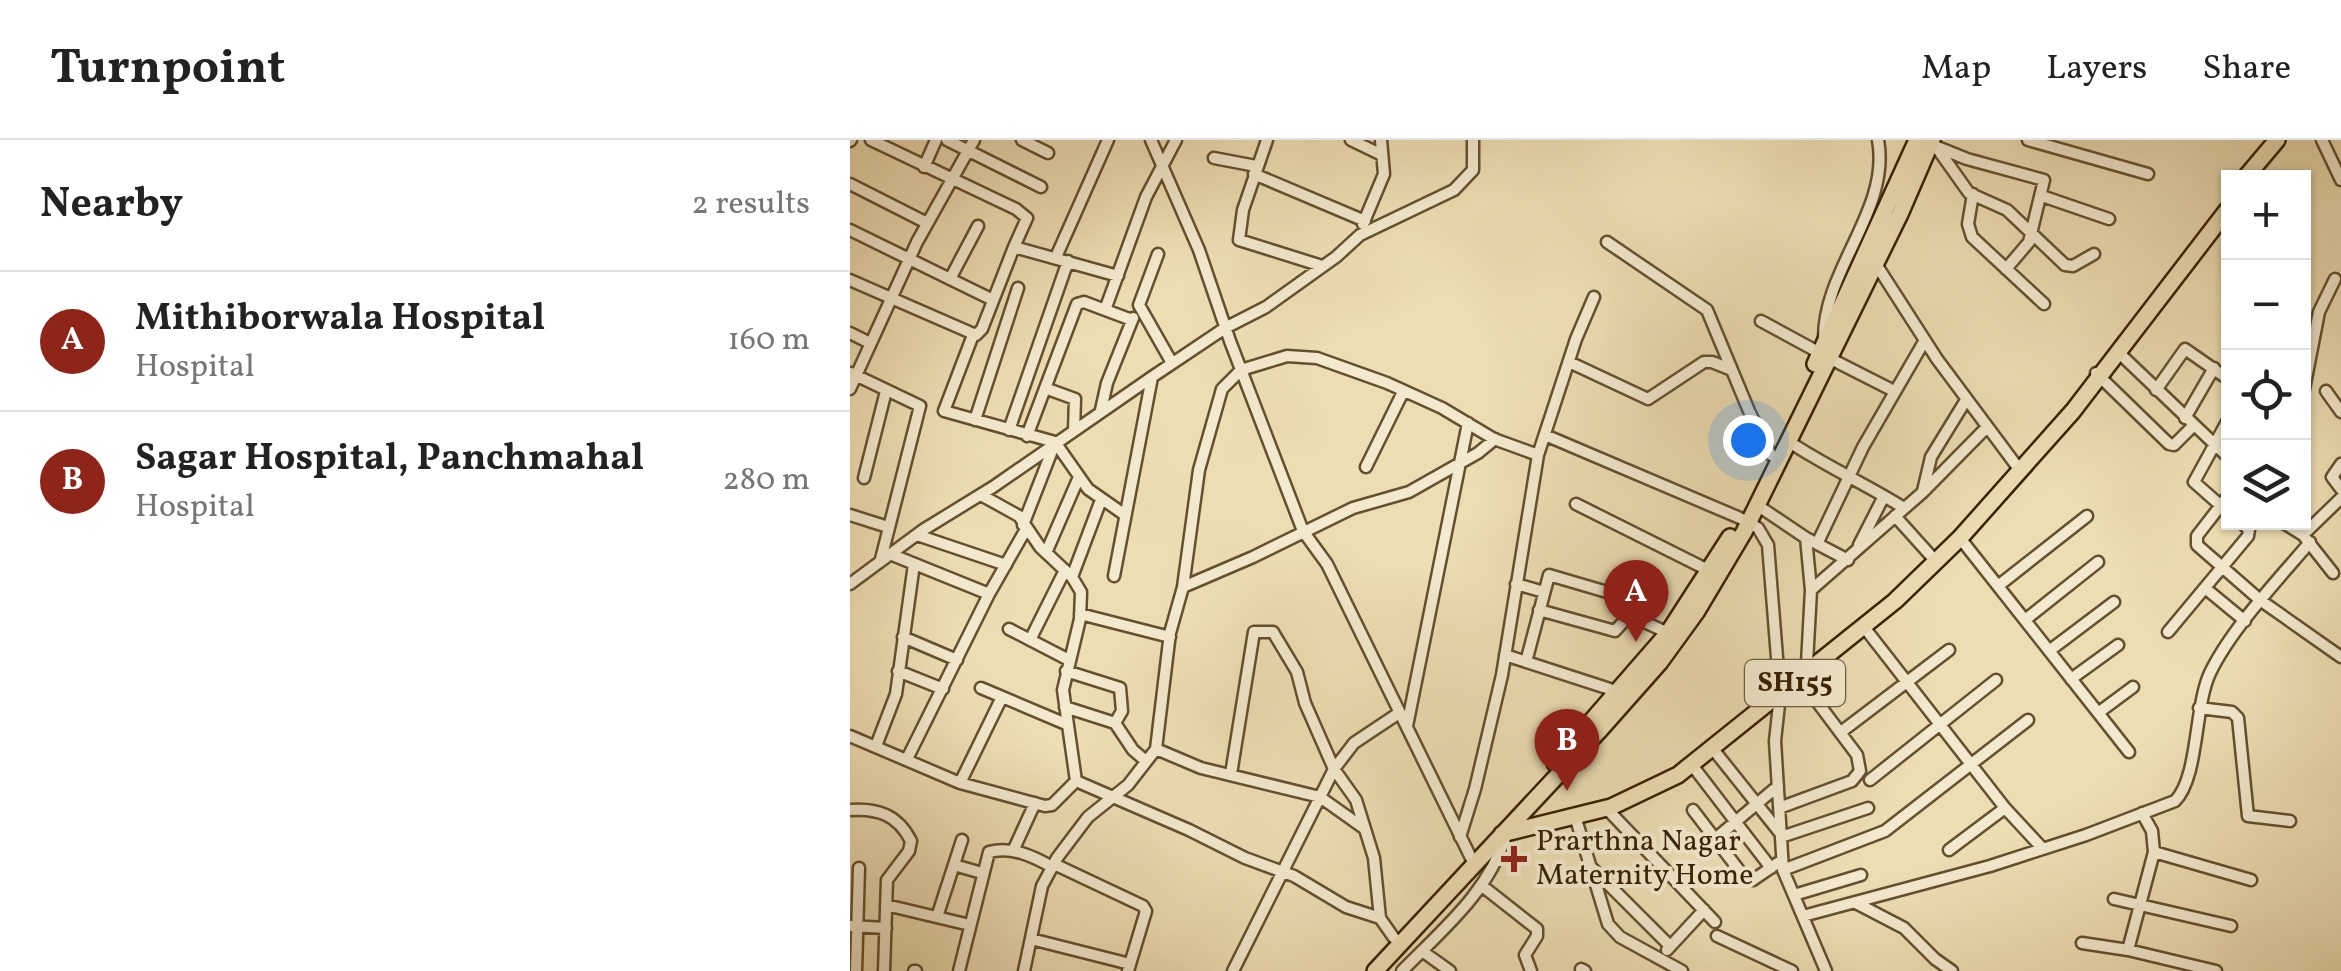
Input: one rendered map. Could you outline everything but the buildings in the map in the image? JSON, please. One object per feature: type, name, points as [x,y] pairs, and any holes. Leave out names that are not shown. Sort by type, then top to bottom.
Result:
[{"type":"main road","points":[[2252,170],[2280,140]]},
{"type":"main road","points":[[2259,170],[2280,140]]},
{"type":"main road","points":[[1362,971],[1660,662],[1727,564],[1771,455],[1824,352],[1847,320],[1886,208],[1925,143]]},
{"type":"main road","points":[[1502,828],[1668,633],[1757,505],[1788,441],[1849,292],[1871,256],[1925,143]]},
{"type":"main road","name":"SH155","points":[[1502,828],[1621,797],[1646,786],[1800,679],[1864,627],[1960,538],[2063,418],[2152,291],[2221,207]]},
{"type":"main road","name":"SH155","points":[[2097,373],[2221,218]]},
{"type":"main road","name":"SH155","points":[[1502,828],[1606,808],[1640,796],[1692,765],[1930,556],[2044,439]]},
{"type":"main road","points":[[1375,971],[1471,860]]},
{"type":"street","points":[[871,140],[892,145],[924,167],[1016,209],[1027,218],[982,328],[973,335],[944,411],[1055,442],[1079,477],[1102,500],[1125,515]]},
{"type":"street","points":[[924,167],[936,140]]},
{"type":"street","points":[[947,140],[971,145],[1041,187]]},
{"type":"street","points":[[1022,140],[1048,154]]},
{"type":"street","points":[[1056,257],[1108,140]]},
{"type":"street","points":[[1150,140],[1198,250],[1304,531],[1327,564],[1471,860]]},
{"type":"street","points":[[1105,310],[1146,196],[1176,140]]},
{"type":"street","points":[[1267,140],[1243,210],[1239,240],[1322,266]]},
{"type":"street","points":[[1351,140],[1382,155]]},
{"type":"street","points":[[1360,234],[1384,174],[1381,140]]},
{"type":"street","points":[[850,584],[1172,363],[1266,307],[1360,234],[1454,190],[1473,170],[1473,140]]},
{"type":"street","points":[[1824,352],[1825,311],[1875,190],[1881,166],[1878,140]]},
{"type":"street","points":[[2028,140],[2148,174]]},
{"type":"street","points":[[2322,140],[2341,180]]},
{"type":"street","points":[[1925,143],[1962,186],[2007,210],[2069,266],[2094,254]]},
{"type":"street","points":[[1925,143],[2046,182],[2032,234],[2006,269]]},
{"type":"street","points":[[850,388],[852,374],[971,145]]},
{"type":"street","points":[[1214,158],[1255,170],[1364,220]]},
{"type":"street","points":[[850,184],[927,224]]},
{"type":"street","points":[[1972,194],[1969,230],[2044,304]]},
{"type":"street","points":[[2042,196],[2109,218]]},
{"type":"street","points":[[950,279],[978,226]]},
{"type":"street","points":[[850,230],[993,300]]},
{"type":"street","points":[[1607,242],[1701,305],[1714,324],[1771,455]]},
{"type":"street","points":[[1014,247],[1118,276]]},
{"type":"street","points":[[1101,412],[1106,383],[1158,254]]},
{"type":"street","points":[[1871,256],[1966,400],[2016,465]]},
{"type":"street","points":[[1009,430],[1068,262]]},
{"type":"street","points":[[2311,350],[2318,312],[2335,279]]},
{"type":"street","points":[[850,280],[973,335]]},
{"type":"street","points":[[975,420],[1018,288]]},
{"type":"street","points":[[1460,838],[1475,790],[1504,655],[1538,455],[1594,297]]},
{"type":"street","points":[[1027,436],[1077,304],[1084,302],[1132,320]]},
{"type":"street","points":[[1139,305],[1172,363]]},
{"type":"street","points":[[1760,322],[1894,391]]},
{"type":"street","points":[[850,333],[870,342]]},
{"type":"street","points":[[1807,663],[1811,541],[1925,340]]},
{"type":"street","points":[[2156,390],[2185,350],[2221,374]]},
{"type":"street","points":[[2117,351],[2221,452]]},
{"type":"street","points":[[1024,971],[1042,886],[1053,865],[1088,817],[1128,785],[1156,749],[1170,637],[1183,586],[1199,470],[1222,390],[1241,370],[1287,356],[1317,358],[1404,392],[1495,439],[1538,455]]},
{"type":"street","points":[[1569,362],[1648,399],[1708,361],[1732,370]]},
{"type":"street","points":[[2097,373],[2169,444],[2174,444],[2189,422],[2214,368]]},
{"type":"street","points":[[852,374],[918,403],[921,410],[888,526],[886,557]]},
{"type":"street","points":[[1114,576],[1152,377]]},
{"type":"street","points":[[1046,388],[1074,399],[1074,430]]},
{"type":"street","points":[[864,478],[886,391]]},
{"type":"street","points":[[2326,391],[2340,409]]},
{"type":"street","points":[[1366,467],[1404,392]]},
{"type":"street","points":[[1923,492],[1931,456],[1966,400]]},
{"type":"street","points":[[1407,727],[1468,424]]},
{"type":"street","points":[[1812,590],[1923,492],[1986,428]]},
{"type":"street","points":[[2221,433],[2194,482],[2221,501]]},
{"type":"street","points":[[1545,435],[1744,520],[1758,528],[1768,545],[1780,690],[1775,741],[1779,866]]},
{"type":"street","points":[[1183,586],[1379,498],[1409,492],[1495,439]]},
{"type":"street","points":[[1788,441],[1824,466],[1884,496],[1930,556]]},
{"type":"street","points":[[907,759],[1025,527],[1055,442]]},
{"type":"street","points":[[2341,464],[2332,477],[2341,490]]},
{"type":"street","points":[[1046,553],[1079,477]]},
{"type":"street","points":[[980,495],[1019,516],[1081,592],[1080,614],[1062,690],[1076,781]]},
{"type":"street","points":[[1857,551],[1884,496]]},
{"type":"street","points":[[1803,916],[2043,849],[2175,800],[2184,790],[2199,708],[2211,670],[2306,538],[2341,498]]},
{"type":"street","points":[[1030,640],[1068,574],[1102,500]]},
{"type":"street","points":[[1576,504],[1710,571]]},
{"type":"street","points":[[1757,505],[1848,560]]},
{"type":"street","points":[[2221,510],[2196,542],[2200,550],[2260,600],[2341,657]]},
{"type":"street","points":[[850,515],[888,526]]},
{"type":"street","points":[[1998,586],[2087,516]]},
{"type":"street","points":[[2168,632],[2250,533],[2248,530]]},
{"type":"street","points":[[2294,530],[2306,538],[2334,573]]},
{"type":"street","points":[[917,535],[1006,565]]},
{"type":"street","points":[[1960,538],[2129,752]]},
{"type":"street","points":[[886,557],[990,594]]},
{"type":"street","points":[[2024,620],[2098,562]]},
{"type":"street","points":[[876,746],[893,704],[914,564]]},
{"type":"street","points":[[1526,662],[1548,577],[1552,575],[1631,600],[1636,618],[1668,633]]},
{"type":"street","points":[[1516,584],[1544,592]]},
{"type":"street","points":[[2205,588],[2245,621]]},
{"type":"street","points":[[2049,651],[2114,602]]},
{"type":"street","points":[[1539,610],[1615,631],[1632,611]]},
{"type":"street","points":[[1080,614],[1170,637]]},
{"type":"street","points":[[1864,627],[2005,808],[2043,849]]},
{"type":"street","points":[[1009,630],[1068,666],[1120,688],[1122,712],[1114,723]]},
{"type":"street","points":[[1230,774],[1254,632],[1272,632],[1297,672],[1304,703],[1334,769],[1356,800],[1377,874],[1380,918],[1394,938]]},
{"type":"street","points":[[903,637],[957,660]]},
{"type":"street","points":[[2071,680],[2118,646]]},
{"type":"street","points":[[1842,732],[1949,650]]},
{"type":"street","points":[[1504,655],[1619,692]]},
{"type":"street","points":[[898,671],[943,689]]},
{"type":"street","points":[[1779,808],[1852,781],[1858,775],[1858,755],[1800,679]]},
{"type":"street","points":[[1870,780],[1996,680]]},
{"type":"street","points":[[2098,713],[2133,687]]},
{"type":"street","points":[[980,688],[1066,724]]},
{"type":"street","points":[[960,784],[1002,696]]},
{"type":"street","points":[[1064,707],[1114,723],[1146,761]]},
{"type":"street","points":[[2199,708],[2232,712],[2238,718],[2248,816],[2290,821]]},
{"type":"street","points":[[1232,971],[1334,769],[1354,743],[1399,713]]},
{"type":"street","points":[[1692,810],[1750,881],[1779,866],[1885,831],[2028,720]]},
{"type":"street","points":[[850,736],[960,784],[1035,803],[1052,806],[1076,781]]},
{"type":"street","points":[[1156,749],[1201,768],[1320,797],[1365,829]]},
{"type":"street","points":[[1714,749],[1781,835]]},
{"type":"street","points":[[1692,765],[1736,822],[1779,866],[1826,971]]},
{"type":"street","points":[[1076,781],[1282,872],[1346,907],[1380,918]]},
{"type":"street","points":[[1715,839],[1778,786]]},
{"type":"street","points":[[1013,851],[1035,803]]},
{"type":"street","points":[[850,810],[871,808],[882,812],[895,818],[909,836],[909,852],[887,880],[884,971]]},
{"type":"street","points":[[1606,808],[1715,922]]},
{"type":"street","points":[[1781,835],[1868,808]]},
{"type":"street","points":[[1949,850],[2005,808]]},
{"type":"street","points":[[2128,950],[2154,852],[2152,831],[2136,815]]},
{"type":"street","points":[[1575,816],[1601,910],[1613,932],[1682,971]]},
{"type":"street","points":[[1402,971],[1482,886],[1500,854],[1502,828]]},
{"type":"street","points":[[936,917],[962,840]]},
{"type":"street","points":[[959,971],[991,850],[1031,855],[1143,906],[1146,912],[1129,968],[1031,940]]},
{"type":"street","points":[[2154,852],[2250,880]]},
{"type":"street","points":[[954,865],[982,873]]},
{"type":"street","points":[[1588,865],[1670,946]]},
{"type":"street","points":[[856,971],[854,891],[859,868]]},
{"type":"street","points":[[1794,894],[1861,875]]},
{"type":"street","points":[[1482,886],[1536,929],[1537,936],[1525,955],[1532,970]]},
{"type":"street","points":[[2114,898],[2232,926]]},
{"type":"street","points":[[1856,902],[1904,928],[1952,971]]},
{"type":"street","points":[[886,905],[970,926]]},
{"type":"street","points":[[1659,958],[1704,910]]},
{"type":"street","points":[[854,926],[886,928]]},
{"type":"street","points":[[1717,936],[1792,971]]},
{"type":"street","points":[[2082,943],[2216,971]]},
{"type":"street","points":[[1422,951],[1450,971]]},
{"type":"place","name":"Mithiborwala Hospital","points":[[1636,642]]},
{"type":"place","name":"Sagar Hospital, Panchmahal","points":[[1567,791]]},
{"type":"place","name":"Prarthna Nagar Maternity Home","points":[[1514,859]]}]
